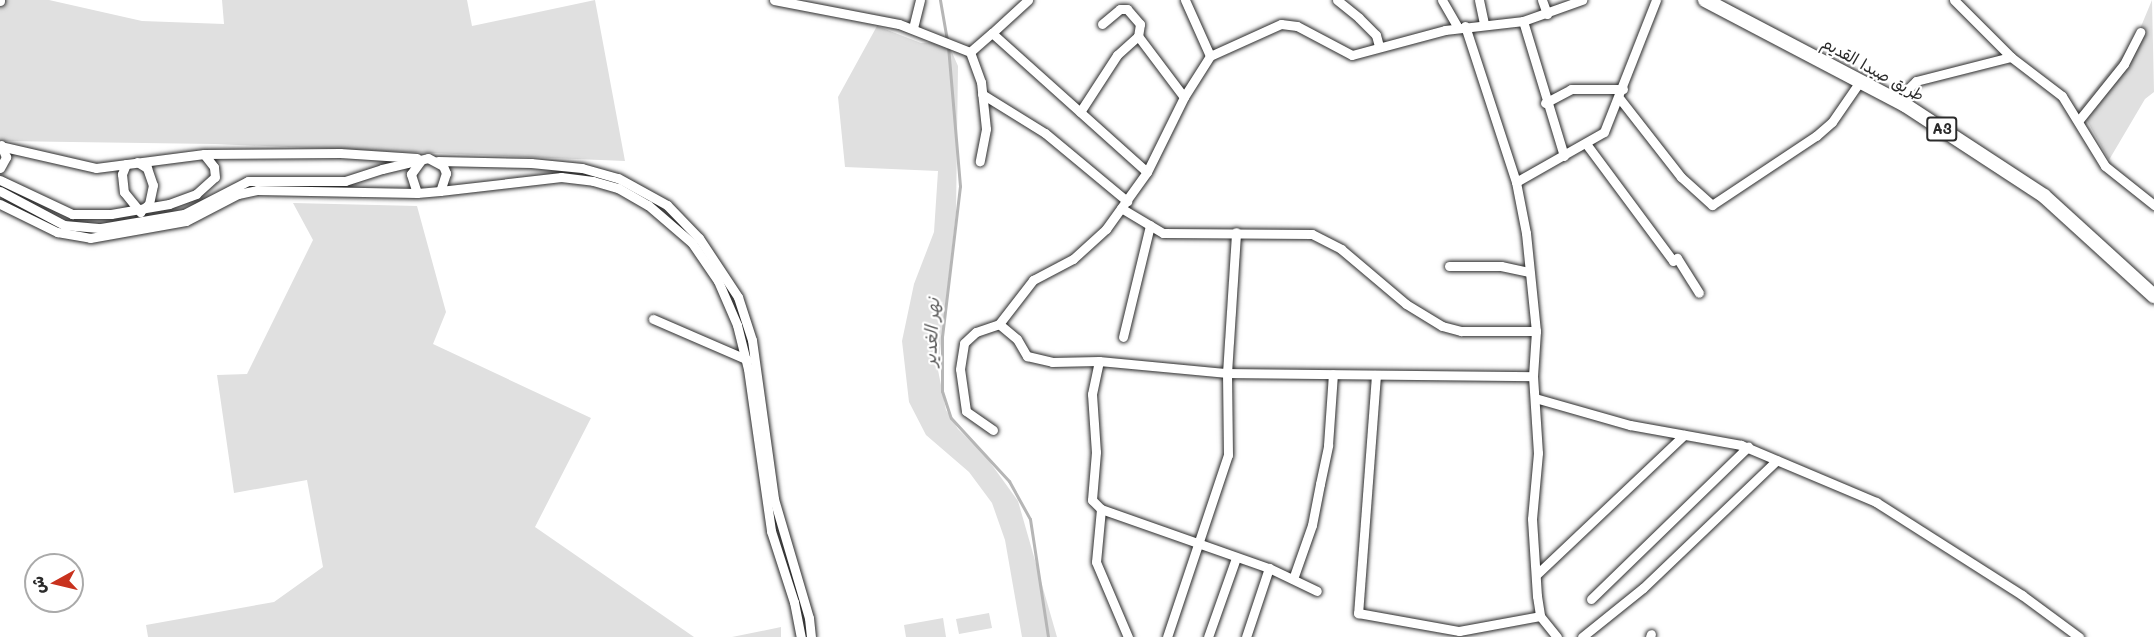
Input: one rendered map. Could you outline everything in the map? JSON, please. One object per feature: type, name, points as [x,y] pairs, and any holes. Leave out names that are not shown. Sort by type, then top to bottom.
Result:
[{"type":"highway","name":"طريق صيدا القديم","points":[[1705,0],[1905,105],[2071,216],[2154,296]]},
{"type":"street","points":[[774,0],[913,28],[970,52],[982,94],[986,129],[980,161]]},
{"type":"street","points":[[913,28],[920,0]]},
{"type":"street","points":[[970,52],[1028,0]]},
{"type":"street","points":[[1185,0],[1210,56]]},
{"type":"street","points":[[1337,0],[1368,27],[1379,46]]},
{"type":"street","points":[[1442,0],[1462,27],[1516,182],[1536,331],[1533,376],[1538,453],[1532,519],[1536,575],[1540,616],[1557,637]]},
{"type":"street","points":[[1479,0],[1484,24]]},
{"type":"street","points":[[1542,0],[1547,14]]},
{"type":"street","points":[[993,430],[966,411],[960,369],[968,337],[999,324],[1033,280],[1073,259],[1098,238],[1147,172],[1184,97],[1210,56],[1281,24],[1297,26],[1346,55],[1462,27],[1522,21],[1582,0]]},
{"type":"street","points":[[1516,182],[1587,145],[1604,132],[1620,99],[1656,0]]},
{"type":"street","points":[[1954,0],[2011,57],[2047,82],[2079,120],[2105,166],[2154,205]]},
{"type":"street","points":[[1080,112],[1117,55],[1138,36],[1140,24],[1127,9],[1120,9],[1102,24]]},
{"type":"street","points":[[1522,21],[1545,103],[1564,156]]},
{"type":"street","points":[[2079,120],[2124,64],[2140,32]]},
{"type":"street","points":[[993,33],[1147,172]]},
{"type":"street","points":[[1138,36],[1184,97]]},
{"type":"street","points":[[1905,105],[1906,92],[1916,81],[2011,57]]},
{"type":"street","points":[[1620,99],[1681,177],[1712,206],[1816,136],[1832,122],[1861,80]]},
{"type":"street","points":[[1545,103],[1571,89],[1623,89]]},
{"type":"street","points":[[982,94],[1045,133],[1124,205],[1163,234],[1236,232],[1312,234],[1341,249],[1406,304],[1442,326],[1461,331],[1536,331]]},
{"type":"street","points":[[1,145],[82,168],[204,154],[340,153],[438,161],[582,168],[618,178],[655,197],[684,220],[738,297],[751,359],[774,499],[806,636]]},
{"type":"street","points":[[0,168],[6,157],[1,145]]},
{"type":"street","points":[[1587,145],[1673,261],[1677,258],[1699,293]]},
{"type":"street","points":[[0,180],[72,214],[141,211],[178,202],[207,186],[215,172],[204,154]]},
{"type":"street","points":[[417,193],[411,174],[421,159]]},
{"type":"street","points":[[0,191],[75,228],[135,223],[196,209],[248,181],[345,181],[421,159]]},
{"type":"street","points":[[438,161],[446,174],[440,191]]},
{"type":"street","points":[[125,234],[135,223],[141,211],[149,204],[153,185],[147,168],[136,162]]},
{"type":"street","points":[[126,164],[122,185],[127,198],[152,220],[165,227]]},
{"type":"street","points":[[0,204],[67,236],[90,238],[165,227],[196,218],[238,194],[257,190],[417,193],[561,177],[593,181],[630,195],[668,220],[704,259],[727,299],[751,359]]},
{"type":"street","points":[[1123,338],[1150,225]]},
{"type":"street","points":[[1167,637],[1228,455],[1227,373],[1236,232]]},
{"type":"street","points":[[1449,266],[1500,266],[1529,272]]},
{"type":"street","points":[[653,319],[751,359]]},
{"type":"street","points":[[999,324],[1032,359],[1099,361],[1227,373],[1533,376]]},
{"type":"street","points":[[1099,361],[1092,394],[1096,452],[1092,500],[1101,509],[1199,546],[1269,568],[1293,579],[1294,583],[1317,591]]},
{"type":"street","points":[[1293,579],[1312,525],[1328,445],[1333,374]]},
{"type":"street","points":[[1376,375],[1358,613],[1459,631],[1540,616]]},
{"type":"street","points":[[1535,398],[1599,417],[1748,447],[1778,460],[1907,519],[2079,637]]},
{"type":"street","points":[[1536,575],[1684,435]]},
{"type":"street","points":[[1591,599],[1748,447]]},
{"type":"street","points":[[1582,637],[1643,588],[1778,460]]},
{"type":"street","points":[[1101,509],[1096,562],[1128,637]]},
{"type":"street","points":[[1208,637],[1236,558]]},
{"type":"street","points":[[1246,637],[1269,568]]},
{"type":"shaded area","points":[[0,0],[49,0],[142,21],[224,24],[222,0],[467,0],[472,26],[595,0],[625,161],[215,144],[0,141]]},
{"type":"shaded area","points":[[2152,0],[2154,92],[2145,99],[2109,160],[2080,108],[2137,36]]},
{"type":"shaded area","points":[[877,26],[921,43],[947,41],[958,66],[956,213],[938,370],[946,410],[958,429],[984,454],[1018,501],[1057,637],[1022,637],[1005,540],[992,503],[969,472],[926,435],[909,402],[902,341],[914,284],[934,232],[938,171],[845,167],[838,97]]},
{"type":"shaded area","points":[[293,203],[417,206],[446,312],[433,344],[591,418],[535,527],[694,637],[148,637],[146,625],[274,602],[323,567],[307,480],[234,493],[217,375],[247,374],[313,240]]},
{"type":"shaded area","points":[[989,613],[992,628],[959,634],[956,619]]},
{"type":"shaded area","points":[[943,618],[946,637],[906,637],[904,625]]},
{"type":"shaded area","points":[[781,627],[781,637],[732,637]]},
{"type":"waterway","name":"نهر الغدير","points":[[940,0],[947,40]]},
{"type":"waterway","name":"نهر الغدير","points":[[948,46],[960,186],[942,336],[942,391],[951,418],[1009,481],[1030,519],[1048,637]]}]
